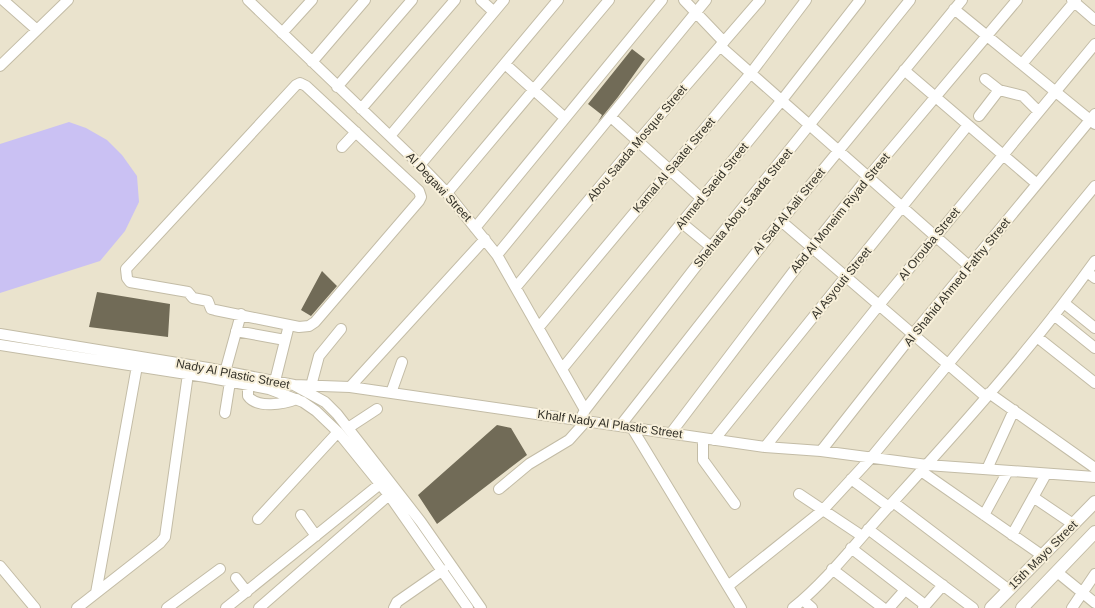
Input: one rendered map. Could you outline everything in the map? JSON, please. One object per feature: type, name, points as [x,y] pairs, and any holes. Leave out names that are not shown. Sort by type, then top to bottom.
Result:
[{"type":"main road","name":"15th Mayo Street","points":[[991,608],[1095,502]]},
{"type":"main road","name":"15th Mayo Street","points":[[1026,607],[1095,532]]},
{"type":"street","points":[[3,0],[37,30]]},
{"type":"street","points":[[0,66],[68,0]]},
{"type":"street","name":"Al Degawi Street","points":[[248,0],[447,192],[497,254],[585,410]]},
{"type":"street","points":[[312,62],[365,0]]},
{"type":"street","points":[[337,87],[412,0]]},
{"type":"street","points":[[362,110],[454,0]]},
{"type":"street","points":[[481,0],[494,12]]},
{"type":"street","points":[[390,136],[504,0]]},
{"type":"street","points":[[420,165],[558,0]]},
{"type":"street","points":[[447,192],[609,0]]},
{"type":"street","points":[[476,228],[662,0]]},
{"type":"street","points":[[684,0],[722,44],[751,73],[969,266]]},
{"type":"street","points":[[497,254],[706,0]]},
{"type":"street","name":"Abou Saada Mosque Street","points":[[516,286],[638,141],[760,0]]},
{"type":"street","name":"Ahmed Saeid Street","points":[[562,369],[782,100],[860,0]]},
{"type":"street","name":"Shehata Abou Saada Street","points":[[583,421],[585,410],[711,247],[910,0]]},
{"type":"street","name":"Al Sad Al Aali Street","points":[[620,426],[838,150],[962,0]]},
{"type":"street","name":"Abd Al Moneim Riyad Street","points":[[671,433],[812,247],[868,177],[1017,0]]},
{"type":"street","points":[[282,34],[310,1]]},
{"type":"street","name":"Kamal Al Saatei Street","points":[[539,327],[751,73],[804,1]]},
{"type":"street","points":[[1022,64],[1074,1],[1095,20]]},
{"type":"street","points":[[954,9],[1093,119]]},
{"type":"street","name":"Al Orouba Street","points":[[765,447],[1002,154],[1095,44]]},
{"type":"street","points":[[505,64],[565,118]]},
{"type":"street","points":[[904,70],[1037,184]]},
{"type":"street","points":[[985,79],[1000,90],[1023,96],[1038,111]]},
{"type":"street","points":[[298,84],[304,85],[419,190],[420,199],[312,324],[302,327],[241,314],[213,310],[208,301],[193,298],[188,292],[133,283],[126,278],[126,269],[298,84]]},
{"type":"street","points":[[978,116],[1000,90]]},
{"type":"street","points":[[611,117],[701,198]]},
{"type":"street","name":"Al Shahid Ahmed Fathy Street","points":[[821,451],[913,334],[1037,184],[1093,119]]},
{"type":"street","name":"Al Asyouti Street","points":[[714,440],[968,125]]},
{"type":"street","points":[[342,148],[356,132]]},
{"type":"street","points":[[728,586],[823,510],[870,459],[947,363],[1095,186]]},
{"type":"street","points":[[781,221],[947,363],[987,395],[1014,410],[1095,468]]},
{"type":"street","points":[[682,223],[711,247]]},
{"type":"street","points":[[350,387],[485,239]]},
{"type":"street","points":[[793,608],[803,600],[924,468],[1037,337],[1064,303],[1091,275],[1095,261]]},
{"type":"street","points":[[1064,303],[1095,328]]},
{"type":"street","points":[[225,372],[241,314]]},
{"type":"street","points":[[1054,315],[1095,348]]},
{"type":"street","points":[[275,381],[289,325]]},
{"type":"street","points":[[311,386],[319,356],[341,328]]},
{"type":"street","points":[[236,331],[285,340]]},
{"type":"street","name":"Nady Al Plastic Street","points":[[0,334],[275,381],[294,385],[324,402],[380,484],[443,570],[468,608]]},
{"type":"street","points":[[1037,337],[1095,383]]},
{"type":"street","name":"Nady Al Plastic Street","points":[[0,345],[188,374],[275,391],[296,399],[343,430],[421,522],[481,608]]},
{"type":"street","points":[[391,393],[402,362]]},
{"type":"street","points":[[96,594],[137,366]]},
{"type":"street","points":[[77,608],[165,538],[188,374]]},
{"type":"street","points":[[225,413],[230,382]]},
{"type":"street","points":[[248,385],[248,396],[253,401],[276,405],[296,399]]},
{"type":"street","name":"Khalf Nady Al Plastic Street","points":[[294,385],[350,387],[765,447],[821,451],[924,468],[987,469],[1095,477]]},
{"type":"street","points":[[258,520],[343,430],[377,409]]},
{"type":"street","points":[[987,469],[1014,410]]},
{"type":"street","points":[[499,490],[529,464],[569,440],[583,421]]},
{"type":"street","points":[[632,428],[741,608]]},
{"type":"street","points":[[703,438],[702,457],[704,462],[734,504]]},
{"type":"street","points":[[924,468],[984,515],[1043,556]]},
{"type":"street","points":[[984,515],[1008,471]]},
{"type":"street","points":[[1012,535],[1046,474]]},
{"type":"street","points":[[851,479],[890,504],[1009,590]]},
{"type":"street","points":[[226,608],[380,484]]},
{"type":"street","points":[[798,494],[823,510],[865,532],[974,608]]},
{"type":"street","points":[[259,608],[389,495]]},
{"type":"street","points":[[1033,498],[1073,524]]},
{"type":"street","points":[[301,515],[316,536]]},
{"type":"street","points":[[851,548],[905,590],[924,607],[943,585]]},
{"type":"street","points":[[0,566],[35,608]]},
{"type":"street","points":[[167,608],[220,569]]},
{"type":"street","points":[[832,569],[883,608]]},
{"type":"street","points":[[394,608],[397,602],[443,570]]},
{"type":"street","points":[[1057,572],[1095,603]]},
{"type":"street","points":[[1072,608],[1095,574]]},
{"type":"street","points":[[236,578],[247,592]]},
{"type":"street","points":[[889,608],[905,590]]},
{"type":"street","points":[[803,600],[812,608]]},
{"type":"shaded area","points":[[69,122],[86,128],[107,140],[122,155],[137,176],[139,202],[125,231],[100,261],[0,293],[0,144]]},
{"type":"building","points":[[632,49],[645,59],[598,122],[602,115],[588,104]]},
{"type":"building","points":[[322,271],[337,286],[311,316],[301,310]]},
{"type":"building","points":[[97,292],[170,304],[168,337],[89,327]]},
{"type":"building","points":[[497,425],[511,428],[527,455],[437,524],[418,495]]}]
